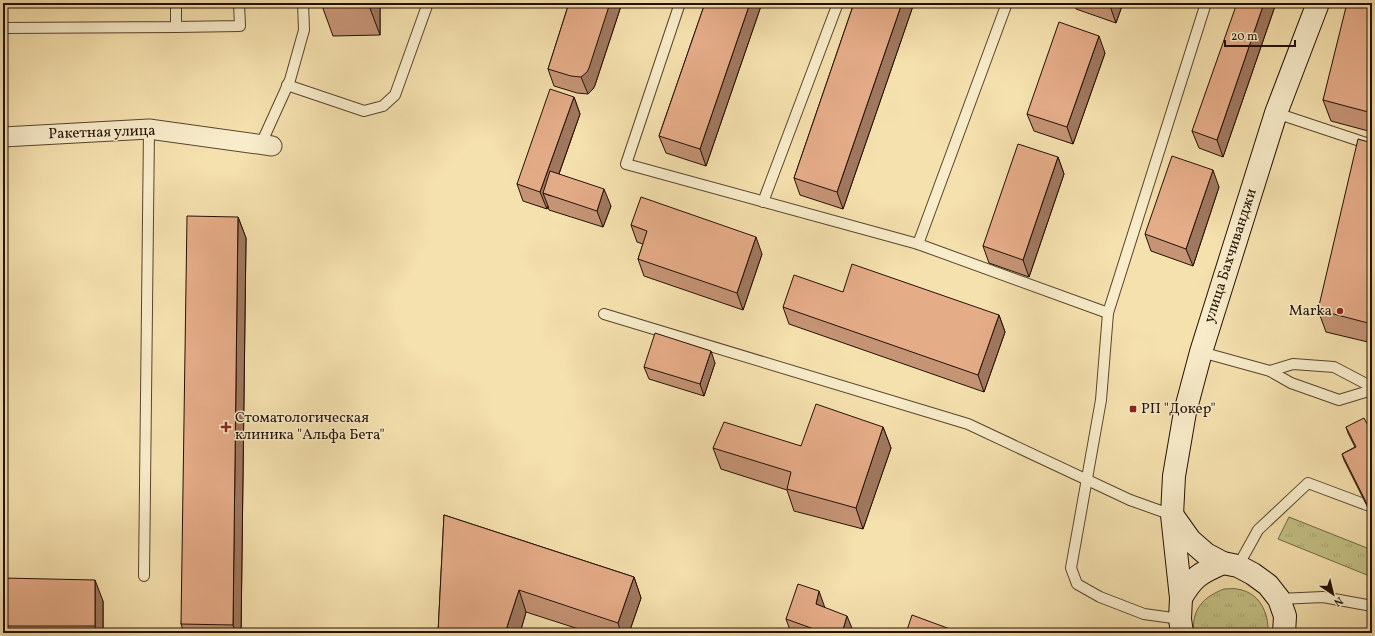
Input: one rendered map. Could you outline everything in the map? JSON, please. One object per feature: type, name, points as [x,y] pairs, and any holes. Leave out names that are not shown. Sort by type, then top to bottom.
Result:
[{"type":"main road","name":"улица Бахчиванджи","points":[[1181,617],[1172,515],[1174,476],[1185,412],[1201,352],[1276,113],[1318,3]]},
{"type":"main road","points":[[1172,515],[1190,540],[1206,554],[1253,574],[1268,585],[1279,599],[1285,616],[1284,633]]},
{"type":"main road","points":[[1181,617],[1189,584],[1204,571],[1230,565]]},
{"type":"street","name":"Ракетная улица","points":[[3,137],[149,129],[266,145]]},
{"type":"lane","points":[[176,3],[176,27]]},
{"type":"lane","points":[[3,28],[240,26],[240,3]]},
{"type":"lane","points":[[266,145],[304,30],[303,3]]},
{"type":"lane","points":[[287,85],[364,111],[383,106],[395,95],[428,3]]},
{"type":"lane","points":[[680,3],[626,164],[918,244],[1108,313]]},
{"type":"lane","points":[[763,202],[838,3]]},
{"type":"lane","points":[[918,244],[1007,3]]},
{"type":"lane","points":[[1181,617],[1144,614],[1100,597],[1077,584],[1071,568],[1101,400],[1108,313],[1206,3]]},
{"type":"lane","points":[[1276,113],[1372,145]]},
{"type":"lane","points":[[144,576],[149,129]]},
{"type":"lane","points":[[604,314],[968,424],[1130,500],[1172,515]]},
{"type":"lane","points":[[1201,352],[1270,372],[1291,383],[1339,400],[1372,389]]},
{"type":"lane","points":[[1270,372],[1293,364],[1334,367],[1372,389]]},
{"type":"lane","points":[[1230,565],[1258,530],[1308,483],[1372,507]]},
{"type":"lane","points":[[1279,599],[1323,597],[1372,606]]},
{"type":"green space","points":[[1289,517],[1372,550],[1372,577],[1278,539]]},
{"type":"green space","points":[[1224,589],[1245,591],[1257,599],[1261,604],[1267,618],[1268,633],[1194,633],[1194,618],[1200,605],[1210,596]]},
{"type":"building","points":[[321,3],[356,3],[321,4]]},
{"type":"building","points":[[569,3],[610,3],[589,68],[581,77],[571,76],[548,69]]},
{"type":"building","points":[[705,3],[750,3],[700,149],[659,136]]},
{"type":"building","points":[[854,3],[902,3],[837,192],[794,178]]},
{"type":"building","points":[[1101,3],[1111,3],[1110,6]]},
{"type":"building","points":[[1237,3],[1264,3],[1217,140],[1192,131]]},
{"type":"building","points":[[1347,3],[1372,3],[1372,113],[1323,100]]},
{"type":"building","points":[[1059,22],[1099,36],[1067,127],[1027,114]]},
{"type":"building","points":[[550,89],[574,97],[540,192],[517,184]]},
{"type":"building","points":[[1358,139],[1372,143],[1372,324],[1318,310]]},
{"type":"building","points":[[1018,144],[1058,157],[1023,260],[983,246]]},
{"type":"building","points":[[1172,156],[1213,170],[1186,249],[1145,234]]},
{"type":"building","points":[[550,171],[604,189],[597,211],[543,193]]},
{"type":"building","points":[[641,197],[756,237],[737,293],[638,259],[647,231],[631,225]]},
{"type":"building","points":[[187,216],[238,217],[233,625],[181,624]]},
{"type":"building","points":[[852,264],[999,315],[978,375],[783,307],[794,275],[843,292]]},
{"type":"building","points":[[655,333],[711,351],[700,384],[644,367]]},
{"type":"building","points":[[816,404],[883,427],[856,508],[787,489],[791,472],[713,448],[724,422],[801,446]]},
{"type":"building","points":[[1364,418],[1372,433],[1372,501],[1367,504],[1342,454],[1356,447],[1346,427]]},
{"type":"building","points":[[444,515],[634,577],[618,623],[519,590],[505,633],[438,633]]},
{"type":"building","points":[[3,578],[95,580],[95,626],[3,626]]},
{"type":"building","points":[[798,584],[819,591],[816,604],[847,616],[842,633],[813,633],[814,629],[786,619]]},
{"type":"building","points":[[912,615],[961,633],[906,633]]},
{"type":"place","name":"Marka","points":[[1340,311]]},
{"type":"place","name":"РП \"Докер\"","points":[[1133,409]]},
{"type":"place","name":"Стоматологическая клиника \"Альфа Бета\"","points":[[226,427]]}]
